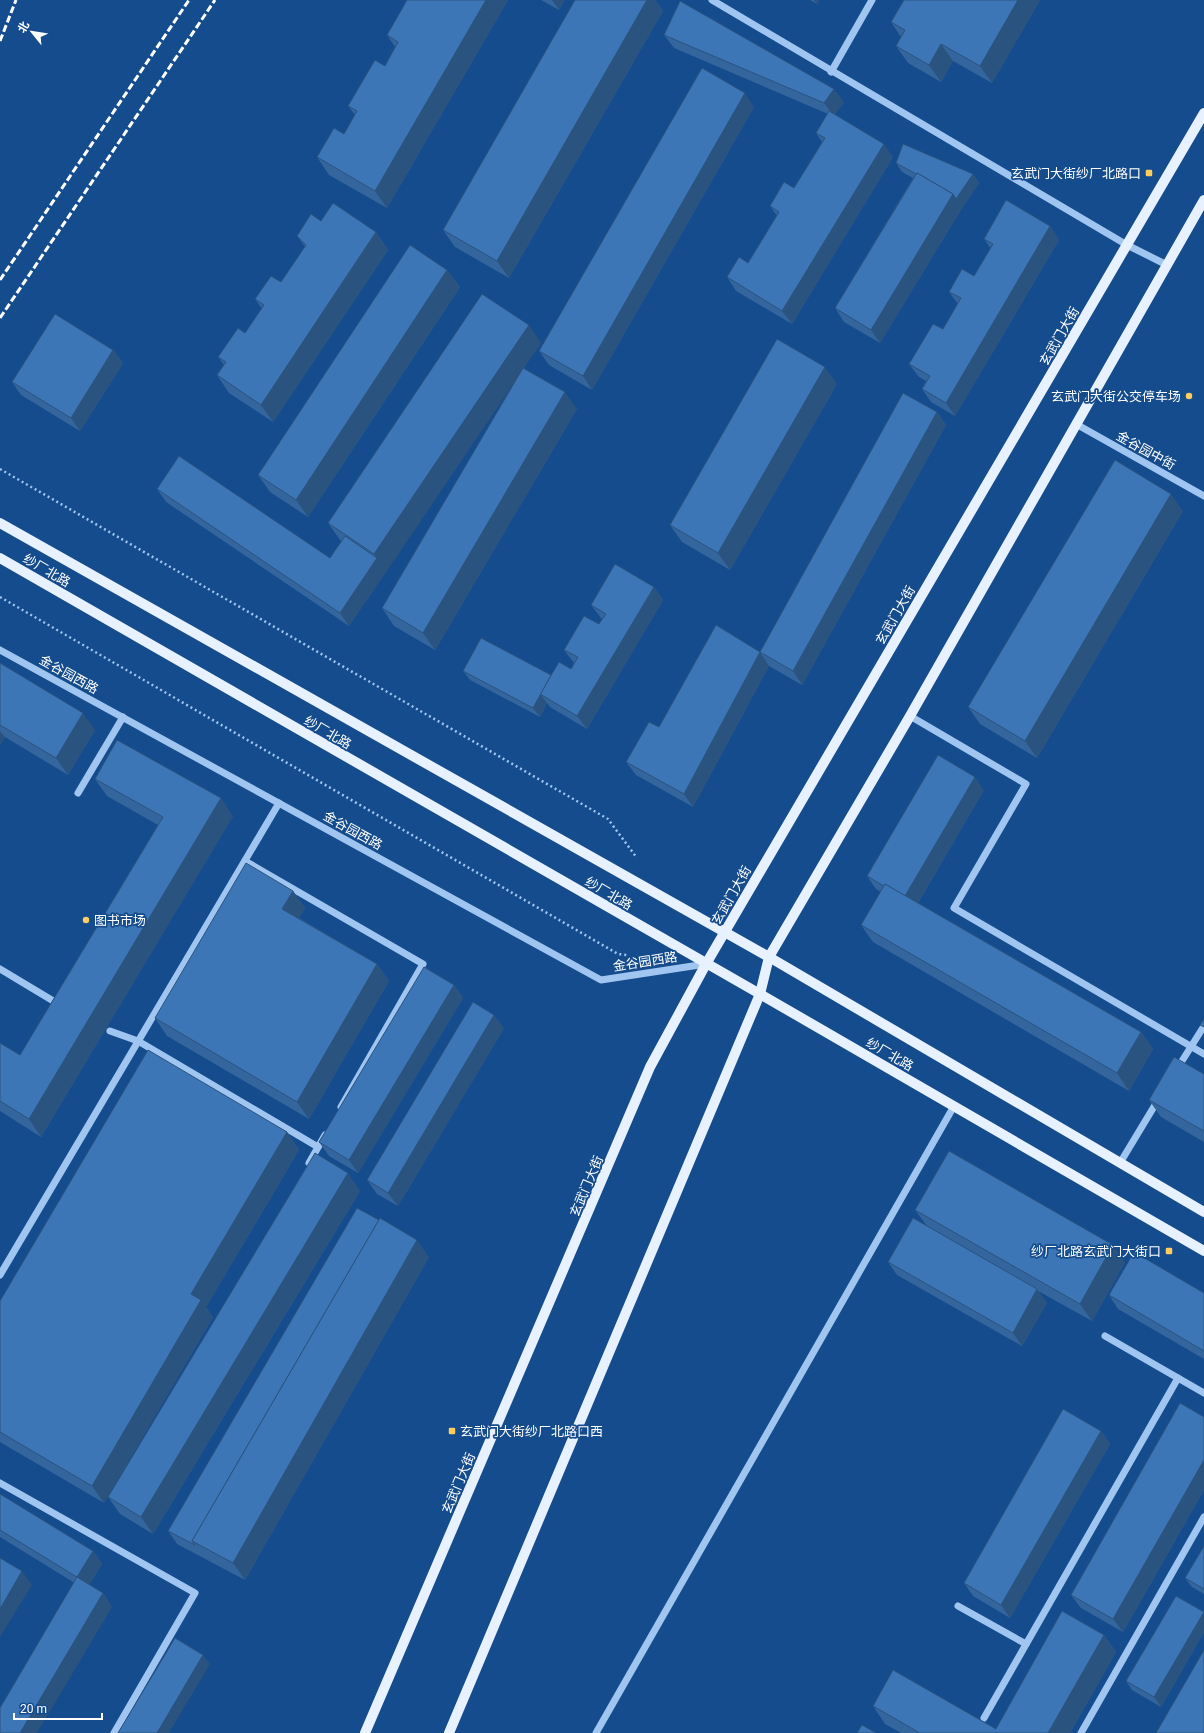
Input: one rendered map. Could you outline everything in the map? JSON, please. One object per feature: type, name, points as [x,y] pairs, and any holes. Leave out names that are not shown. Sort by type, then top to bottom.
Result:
[{"type":"main road","name":"玄武门大街","points":[[365,1733],[650,1067],[724,932],[1204,113]]},
{"type":"main road","points":[[449,1733],[760,994],[769,957],[910,716],[1204,200]]},
{"type":"main road","name":"纱厂北路","points":[[0,523],[769,957],[1204,1212]]},
{"type":"main road","name":"纱厂北路","points":[[0,558],[760,994],[1204,1251]]},
{"type":"street","points":[[712,0],[831,72],[1127,245],[1167,265]]},
{"type":"street","points":[[831,72],[872,0]]},
{"type":"street","name":"金谷园中街","points":[[1076,424],[1204,496]]},
{"type":"street","name":"金谷园西路","points":[[0,650],[601,980],[706,964]]},
{"type":"street","points":[[910,716],[1026,784],[954,908],[1204,1054]]},
{"type":"street","points":[[78,793],[123,718]]},
{"type":"street","points":[[0,1275],[279,803]]},
{"type":"street","points":[[245,861],[422,964],[337,1113]]},
{"type":"street","points":[[0,969],[68,1009]]},
{"type":"street","points":[[1171,1079],[1204,1026]]},
{"type":"street","points":[[110,1031],[138,1041],[318,1147]]},
{"type":"street","points":[[1120,1163],[1163,1092]]},
{"type":"street","points":[[596,1733],[954,1106]]},
{"type":"street","points":[[306,1167],[330,1126]]},
{"type":"street","points":[[1105,1336],[1204,1393]]},
{"type":"street","points":[[984,1718],[1178,1378]]},
{"type":"street","points":[[0,1483],[195,1593],[114,1733]]},
{"type":"street","points":[[1082,1733],[1204,1517]]},
{"type":"street","points":[[958,1606],[1026,1644]]},
{"type":"path","points":[[0,469],[608,819],[641,864]]},
{"type":"path","points":[[0,596],[618,954],[634,956]]},
{"type":"building","points":[[407,0],[486,0],[375,191],[317,157],[334,128],[344,134],[357,111],[348,106],[375,60],[385,66],[398,42],[387,35]]},
{"type":"building","points":[[575,0],[647,0],[497,261],[443,230]]},
{"type":"building","points":[[904,0],[1018,0],[980,66],[941,44],[929,65],[896,46],[905,30],[891,22]]},
{"type":"building","points":[[680,1],[834,89],[824,103],[664,35]]},
{"type":"building","points":[[702,68],[745,93],[583,376],[539,351]]},
{"type":"building","points":[[829,111],[884,144],[782,311],[727,277],[739,257],[748,263],[779,212],[770,206],[784,182],[794,188],[825,138],[816,133]]},
{"type":"building","points":[[903,144],[973,174],[956,199],[953,194],[917,173],[916,174],[896,163]]},
{"type":"building","points":[[917,173],[953,194],[871,330],[835,308]]},
{"type":"building","points":[[1006,200],[1050,226],[946,403],[922,389],[930,376],[909,364],[933,324],[943,329],[961,298],[949,292],[962,269],[974,276],[993,244],[984,239]]},
{"type":"building","points":[[333,203],[376,232],[261,405],[217,375],[226,362],[218,357],[238,328],[245,333],[264,305],[255,299],[271,276],[281,282],[306,245],[297,236],[311,214],[321,221]]},
{"type":"building","points":[[410,245],[447,270],[296,500],[258,475]]},
{"type":"building","points":[[482,294],[529,325],[374,554],[328,523]]},
{"type":"building","points":[[55,314],[113,350],[71,418],[12,382]]},
{"type":"building","points":[[777,339],[825,367],[718,553],[670,525]]},
{"type":"building","points":[[523,368],[565,392],[423,633],[382,608]]},
{"type":"building","points":[[903,393],[937,412],[793,671],[760,652]]},
{"type":"building","points":[[179,456],[330,558],[345,536],[377,558],[340,613],[157,489]]},
{"type":"building","points":[[1115,460],[1171,494],[1025,741],[968,707]]},
{"type":"building","points":[[615,564],[654,587],[577,716],[540,694],[559,662],[571,669],[578,657],[564,650],[584,616],[599,624],[606,614],[591,605]]},
{"type":"building","points":[[716,625],[760,652],[684,794],[626,762],[649,722],[659,727]]},
{"type":"building","points":[[481,638],[551,675],[533,708],[463,671]]},
{"type":"building","points":[[0,663],[83,713],[56,758],[0,725]]},
{"type":"building","points":[[117,740],[221,798],[29,1119],[0,1101],[0,1043],[20,1055],[163,817],[95,779]]},
{"type":"building","points":[[938,755],[975,777],[905,896],[885,884],[884,886],[867,876]]},
{"type":"building","points":[[246,863],[293,891],[282,909],[377,964],[297,1102],[155,1018]]},
{"type":"building","points":[[885,884],[1141,1032],[1117,1073],[861,925]]},
{"type":"building","points":[[424,967],[454,985],[349,1160],[319,1142]]},
{"type":"building","points":[[473,1002],[494,1015],[388,1193],[367,1180]]},
{"type":"building","points":[[1204,1019],[1204,1027],[1200,1025]]},
{"type":"building","points":[[148,1050],[287,1132],[191,1294],[201,1300],[92,1486],[0,1432],[0,1301]]},
{"type":"building","points":[[1174,1057],[1204,1074],[1204,1131],[1149,1100]]},
{"type":"building","points":[[949,1151],[1113,1245],[1080,1304],[915,1210]]},
{"type":"building","points":[[315,1153],[348,1173],[141,1517],[108,1497]]},
{"type":"building","points":[[357,1208],[379,1220],[192,1541],[195,1545],[168,1531]]},
{"type":"building","points":[[380,1218],[417,1240],[233,1563],[192,1541]]},
{"type":"building","points":[[913,1218],[1037,1289],[1013,1333],[888,1262]]},
{"type":"building","points":[[1134,1252],[1204,1293],[1204,1351],[1109,1295]]},
{"type":"building","points":[[1180,1403],[1204,1417],[1204,1460],[1113,1619],[1071,1595]]},
{"type":"building","points":[[1063,1409],[1101,1431],[1001,1605],[964,1583]]},
{"type":"building","points":[[0,1494],[93,1551],[77,1577],[0,1530]]},
{"type":"building","points":[[1204,1546],[1204,1589],[1185,1578]]},
{"type":"building","points":[[0,1558],[22,1571],[0,1609]]},
{"type":"building","points":[[77,1577],[103,1593],[20,1733],[0,1733],[0,1708]]},
{"type":"building","points":[[1176,1596],[1204,1612],[1154,1697],[1126,1681]]},
{"type":"building","points":[[1062,1611],[1104,1635],[1048,1733],[920,1733],[873,1706],[893,1670],[996,1729]]},
{"type":"building","points":[[175,1638],[203,1655],[157,1733],[118,1733]]},
{"type":"building","points":[[1204,1650],[1204,1733],[1156,1733]]},
{"type":"building","points":[[862,1725],[876,1733],[857,1733]]},
{"type":"railway","points":[[0,41],[16,0]]},
{"type":"railway","points":[[0,280],[189,0]]},
{"type":"railway","points":[[0,318],[215,0]]},
{"type":"place","name":"玄武门大街纱厂北路口","points":[[1149,173]]},
{"type":"place","name":"玄武门大街公交停车场","points":[[1189,396]]},
{"type":"place","name":"图书市场","points":[[86,920]]},
{"type":"place","name":"纱厂北路玄武门大街口","points":[[1169,1251]]},
{"type":"place","name":"玄武门大街纱厂北路口西","points":[[452,1431]]}]
